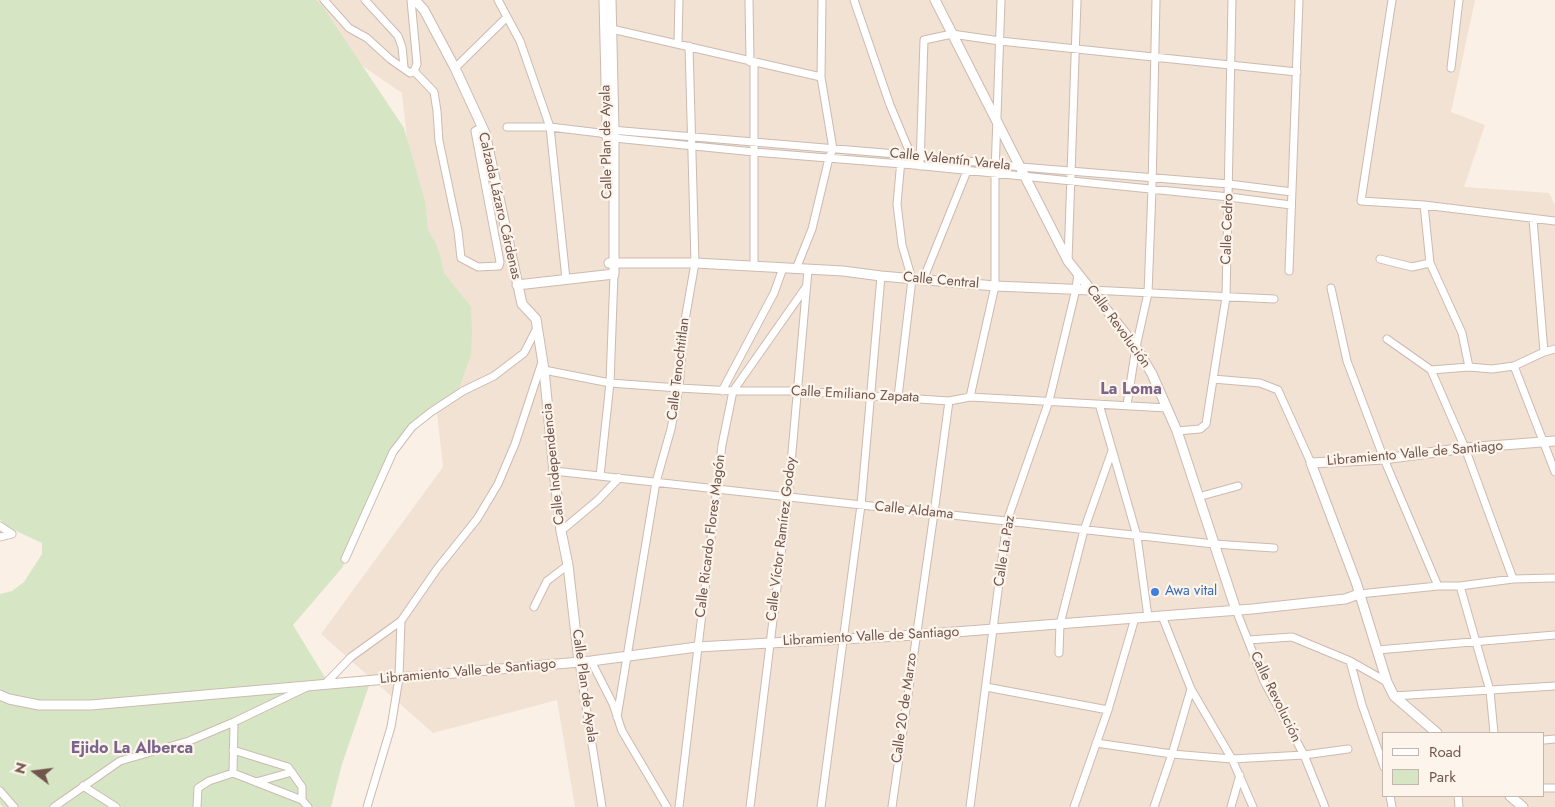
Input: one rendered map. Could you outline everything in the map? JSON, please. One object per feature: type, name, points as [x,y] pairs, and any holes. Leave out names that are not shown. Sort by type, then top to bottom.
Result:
[{"type":"street","points":[[324,0],[349,28],[367,38],[390,59],[410,72],[414,71],[434,92],[439,141],[458,231],[461,258],[478,267],[499,266],[500,262],[475,132],[482,127]]},
{"type":"street","points":[[365,0],[398,36],[402,47],[404,68]]},
{"type":"street","points":[[411,0],[417,64],[414,71]]},
{"type":"street","name":"Calzada Lázaro Cárdenas","points":[[415,0],[424,10],[485,133],[517,285],[522,304],[536,319],[543,366]]},
{"type":"street","points":[[498,0],[520,40],[550,127],[566,279]]},
{"type":"street","name":"Calle Plan de Ayala","points":[[604,0],[608,28]]},
{"type":"street","name":"Calle Plan de Ayala","points":[[600,476],[610,383],[613,284],[611,274],[608,28],[611,0]]},
{"type":"street","points":[[678,43],[679,0]]},
{"type":"street","points":[[749,0],[754,143],[754,266]]},
{"type":"street","points":[[796,269],[812,228],[829,158],[833,149],[821,77],[822,0]]},
{"type":"street","points":[[854,0],[890,104],[916,156]]},
{"type":"street","name":"Calle Revolución","points":[[935,0],[1068,260],[1115,318],[1136,347],[1152,374],[1176,431],[1236,610],[1264,681],[1304,755],[1325,807]]},
{"type":"street","points":[[970,397],[995,286],[995,174],[1001,0]]},
{"type":"street","points":[[1068,260],[1077,0]]},
{"type":"street","points":[[1127,406],[1136,347],[1148,293],[1156,0]]},
{"type":"street","name":"Calle Cedro","points":[[1176,431],[1200,429],[1206,424],[1226,297],[1232,0]]},
{"type":"street","points":[[1289,271],[1299,0]]},
{"type":"street","points":[[1392,0],[1361,201],[1424,205],[1555,222]]},
{"type":"street","points":[[1451,68],[1459,0]]},
{"type":"street","points":[[454,68],[507,17]]},
{"type":"street","points":[[608,28],[821,77]]},
{"type":"street","points":[[917,165],[916,156],[924,40],[952,34],[1000,42],[1075,48],[1297,72]]},
{"type":"street","name":"Calle Tenochtitlan","points":[[617,717],[656,482],[671,429],[679,388],[684,326],[695,263],[690,46]]},
{"type":"street","points":[[507,127],[550,127],[609,133]]},
{"type":"street","name":"Calle Valentín Varela","points":[[609,133],[692,136],[1152,179],[1229,184],[1292,192]]},
{"type":"street","name":"Calle Valentín Varela","points":[[609,133],[692,146],[917,165],[1291,204]]},
{"type":"street","points":[[898,397],[912,279],[902,245],[897,204],[901,155]]},
{"type":"street","points":[[922,280],[967,171]]},
{"type":"street","points":[[1424,205],[1430,262],[1462,333],[1469,367]]},
{"type":"street","points":[[1533,219],[1544,352]]},
{"type":"street","points":[[1380,259],[1412,266],[1430,262]]},
{"type":"street","name":"Calle Central","points":[[612,263],[695,263],[808,270],[843,270],[882,276],[995,286],[1274,300]]},
{"type":"street","points":[[722,391],[774,293],[783,268]]},
{"type":"street","name":"Calle Víctor Ramírez Godoy","points":[[750,807],[788,498],[808,270]]},
{"type":"street","name":"Calle La Paz","points":[[970,807],[1007,521],[1049,401],[1076,289],[1078,273]]},
{"type":"street","points":[[517,285],[611,274]]},
{"type":"street","points":[[822,807],[842,640],[861,505],[882,276]]},
{"type":"street","name":"Calle Ricardo Flores Magón","points":[[679,807],[722,445],[733,391],[806,287]]},
{"type":"street","points":[[1331,288],[1347,361],[1384,459],[1438,586]]},
{"type":"street","points":[[345,559],[393,452],[412,427],[431,412],[463,392],[494,376],[524,353],[537,328]]},
{"type":"street","points":[[1387,339],[1431,370],[1465,448],[1513,579]]},
{"type":"street","points":[[1431,370],[1469,367],[1492,370],[1514,366],[1555,349]]},
{"type":"street","points":[[325,684],[351,657],[401,621],[437,569],[477,518],[498,484],[515,444],[543,366]]},
{"type":"street","name":"Calle Emiliano Zapata","points":[[543,366],[610,383],[722,391],[797,391],[949,401],[970,397],[1167,408]]},
{"type":"street","name":"Calle Independencia","points":[[543,366],[561,531],[568,565]]},
{"type":"street","points":[[1514,366],[1555,472]]},
{"type":"street","points":[[1213,379],[1264,384],[1278,390],[1311,463]]},
{"type":"street","name":"Calle 20 de Marzo","points":[[892,807],[949,401]]},
{"type":"street","points":[[1099,404],[1137,536],[1148,617]]},
{"type":"street","name":"Libramiento Valle de Santiago","points":[[0,695],[9,699],[39,705],[91,705],[591,661],[697,647],[916,635],[1236,610],[1345,599],[1360,594],[1311,463],[1384,459],[1465,448],[1555,441]]},
{"type":"street","points":[[1059,653],[1060,624],[1084,530],[1112,451]]},
{"type":"street","name":"Calle Aldama","points":[[554,471],[1137,536],[1274,548]]},
{"type":"street","points":[[561,531],[598,500],[619,478]]},
{"type":"street","points":[[1198,497],[1238,486]]},
{"type":"street","points":[[0,526],[12,534],[0,537]]},
{"type":"street","points":[[534,607],[547,582],[568,565]]},
{"type":"street","name":"Calle Plan de Ayala","points":[[568,565],[579,662],[602,807]]},
{"type":"street","points":[[1436,732],[1394,696],[1387,682],[1360,594],[1438,586],[1460,586],[1513,579],[1555,578]]},
{"type":"street","points":[[1460,586],[1490,691],[1494,732]]},
{"type":"street","points":[[1162,616],[1191,689],[1232,759],[1253,807]]},
{"type":"street","points":[[1074,807],[1108,710],[1135,618]]},
{"type":"street","points":[[367,807],[391,727],[399,678],[401,621]]},
{"type":"street","points":[[1377,650],[1555,635]]},
{"type":"street","points":[[1248,640],[1292,637],[1350,661],[1387,682]]},
{"type":"street","points":[[591,661],[614,704],[626,738],[667,807]]},
{"type":"street","points":[[1350,661],[1362,705],[1382,761]]},
{"type":"street","points":[[54,807],[120,761],[189,741],[234,722],[311,685]]},
{"type":"street","points":[[1394,696],[1555,686]]},
{"type":"street","points":[[986,687],[1108,710]]},
{"type":"street","points":[[1154,807],[1191,689]]},
{"type":"street","points":[[233,773],[234,722]]},
{"type":"street","points":[[1096,743],[1172,754],[1232,759],[1304,755],[1348,749]]},
{"type":"street","points":[[233,750],[288,767],[302,787],[302,800]]},
{"type":"street","points":[[255,782],[292,772]]},
{"type":"street","points":[[197,807],[198,788],[210,781],[233,773],[302,800],[308,807]]},
{"type":"street","points":[[1231,807],[1240,775]]},
{"type":"street","points":[[84,786],[116,807]]},
{"type":"street","points":[[0,791],[14,807]]},
{"type":"street","points":[[1511,797],[1523,807]]},
{"type":"shaded area","points":[[266,0],[1475,0],[1451,112],[1485,125],[1464,187],[1549,193],[1555,205],[1555,807],[575,807],[557,700],[433,733],[321,634],[443,467],[402,93]]},
{"type":"green space","points":[[0,0],[316,0],[323,7],[404,128],[425,201],[428,230],[440,255],[444,273],[471,307],[471,355],[455,399],[429,414],[407,434],[381,483],[342,568],[293,625],[326,679],[372,677],[342,764],[331,807],[3,807],[0,804],[0,594],[12,591],[24,582],[42,554],[42,543],[10,528],[0,520]]},
{"type":"place","name":"Awa vital","points":[[1155,592]]},
{"type":"district","name":"La Loma","points":[[1131,390]]},
{"type":"district","name":"Ejido La Alberca","points":[[132,749]]}]
